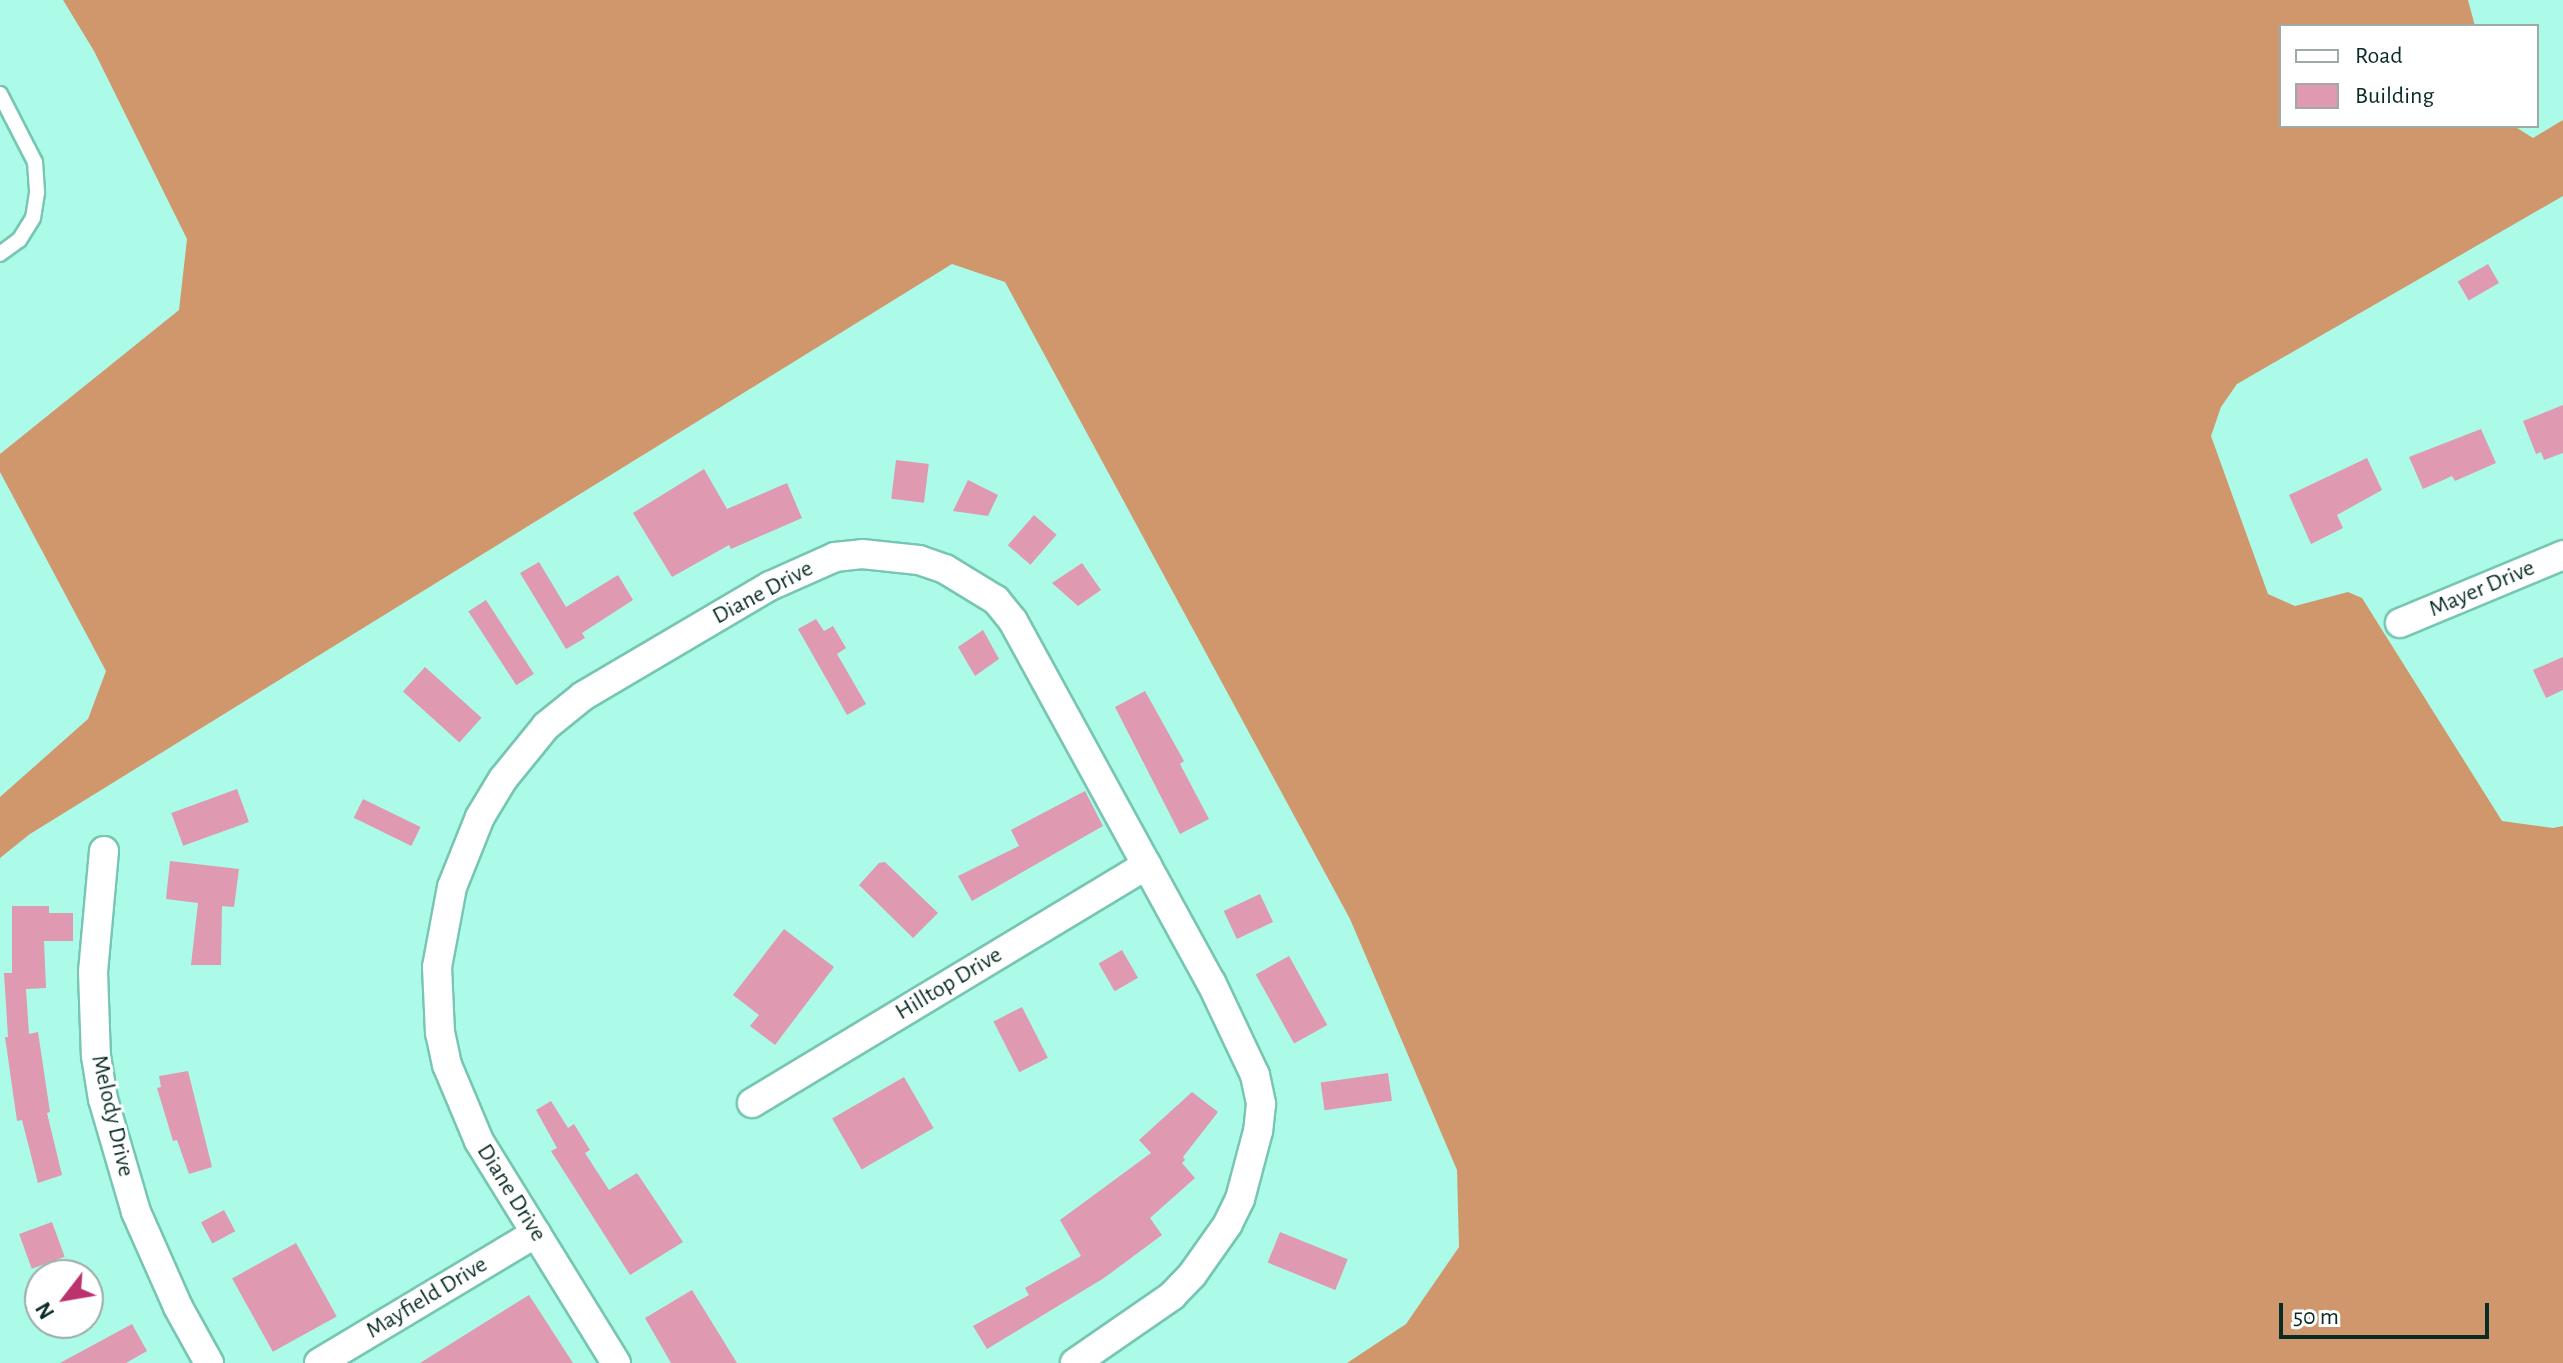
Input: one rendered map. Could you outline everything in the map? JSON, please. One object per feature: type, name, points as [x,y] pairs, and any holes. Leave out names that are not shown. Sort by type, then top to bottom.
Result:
[{"type":"street","name":"Diane Drive","points":[[616,1363],[479,1141],[461,1104],[440,1033],[437,967],[452,887],[480,817],[521,753],[546,726],[583,696],[808,567],[835,557],[862,554],[919,560],[973,583],[996,600],[1013,621],[1243,1043],[1261,1104],[1258,1131],[1240,1199],[1192,1275],[1145,1318],[1075,1363]]},
{"type":"street","name":"Mayer Drive","points":[[2400,623],[2563,555]]},
{"type":"street","name":"Melody Drive","points":[[104,851],[93,972],[95,1043],[103,1099],[136,1212],[173,1296],[209,1363]]},
{"type":"street","name":"Hilltop Drive","points":[[752,1103],[1147,865]]},
{"type":"street","name":"Mayfield Drive","points":[[319,1363],[536,1233]]},
{"type":"lane","points":[[0,94],[35,162],[37,193],[33,218],[19,240],[0,254]]},
{"type":"shaded area","points":[[63,0],[2468,0],[2474,24],[2279,24],[2279,128],[2517,128],[2533,138],[2563,120],[2563,196],[2237,384],[2221,407],[2211,436],[2268,594],[2295,606],[2348,592],[2362,598],[2502,821],[2553,828],[2563,826],[2563,1363],[1347,1363],[1406,1324],[1459,1247],[1457,1170],[1350,919],[1005,282],[952,264],[30,834],[0,858],[0,797],[88,719],[106,671],[0,472],[0,454],[179,310],[187,239],[94,51]]},
{"type":"building","points":[[2488,264],[2499,283],[2469,301],[2458,282]]},
{"type":"building","points":[[2563,405],[2563,453],[2544,460],[2541,452],[2536,454],[2523,421]]},
{"type":"building","points":[[2481,429],[2496,463],[2455,481],[2452,476],[2423,489],[2409,457]]},
{"type":"building","points":[[2367,458],[2382,490],[2337,515],[2343,528],[2311,544],[2289,495]]},
{"type":"building","points":[[896,460],[929,464],[924,503],[891,499]]},
{"type":"building","points":[[704,469],[727,509],[787,483],[802,518],[731,549],[729,545],[672,577],[633,513]]},
{"type":"building","points":[[968,480],[998,495],[988,516],[953,511]]},
{"type":"building","points":[[1034,515],[1057,535],[1030,565],[1008,545]]},
{"type":"building","points":[[539,562],[566,607],[618,575],[633,600],[582,633],[585,638],[566,649],[520,573]]},
{"type":"building","points":[[1082,563],[1101,590],[1078,606],[1052,583]]},
{"type":"building","points":[[486,600],[534,674],[516,685],[468,611]]},
{"type":"building","points":[[816,619],[824,631],[833,626],[846,648],[837,654],[866,704],[847,715],[798,629]]},
{"type":"building","points":[[983,630],[999,659],[975,676],[958,647]]},
{"type":"building","points":[[2563,657],[2563,690],[2546,698],[2533,670]]},
{"type":"building","points":[[425,667],[481,718],[459,742],[403,692]]},
{"type":"building","points":[[1145,691],[1184,761],[1180,764],[1209,819],[1180,834],[1115,707]]},
{"type":"building","points":[[237,789],[249,822],[183,846],[171,813]]},
{"type":"building","points":[[1085,791],[1103,826],[972,901],[958,876],[1019,846],[1011,830]]},
{"type":"building","points":[[363,799],[421,827],[411,846],[354,818]]},
{"type":"building","points":[[170,861],[239,869],[234,907],[222,906],[221,965],[191,965],[198,903],[166,899]]},
{"type":"building","points":[[885,862],[938,913],[913,938],[859,885],[879,863]]},
{"type":"building","points":[[1260,894],[1273,922],[1237,939],[1224,911]]},
{"type":"building","points":[[12,906],[49,906],[49,913],[73,913],[73,941],[44,941],[46,988],[26,989],[29,1034],[38,1032],[50,1112],[47,1113],[62,1175],[38,1183],[22,1120],[17,1121],[5,1037],[8,1037],[4,973],[12,973]]},
{"type":"building","points":[[784,929],[834,967],[775,1045],[750,1026],[759,1015],[733,995]]},
{"type":"building","points":[[1122,950],[1138,978],[1115,991],[1099,963]]},
{"type":"building","points":[[1289,956],[1327,1025],[1294,1044],[1256,974]]},
{"type":"building","points":[[1022,1007],[1048,1058],[1019,1072],[993,1022]]},
{"type":"building","points":[[188,1071],[212,1167],[189,1174],[177,1140],[173,1141],[157,1088],[161,1087],[159,1076]]},
{"type":"building","points":[[1388,1073],[1392,1101],[1325,1110],[1321,1082]]},
{"type":"building","points":[[904,1077],[933,1128],[862,1170],[832,1118]]},
{"type":"building","points":[[1192,1092],[1218,1112],[1183,1157],[1185,1160],[1182,1163],[1195,1178],[1150,1218],[1162,1235],[1104,1278],[987,1349],[973,1326],[1029,1295],[1025,1288],[1081,1256],[1060,1220],[1151,1153],[1139,1140]]},
{"type":"building","points":[[551,1101],[568,1128],[574,1124],[590,1150],[585,1153],[609,1190],[637,1173],[683,1242],[630,1275],[551,1151],[557,1148],[536,1110]]},
{"type":"building","points":[[224,1210],[235,1231],[212,1243],[201,1222]]},
{"type":"building","points":[[52,1222],[65,1257],[28,1259],[19,1234]]},
{"type":"building","points":[[1280,1232],[1348,1259],[1335,1290],[1268,1263]]},
{"type":"building","points":[[296,1243],[337,1316],[273,1352],[232,1278]]},
{"type":"building","points":[[692,1290],[737,1363],[671,1363],[645,1318]]},
{"type":"building","points":[[529,1295],[573,1363],[420,1363]]},
{"type":"building","points":[[132,1324],[147,1351],[126,1363],[60,1363]]}]
